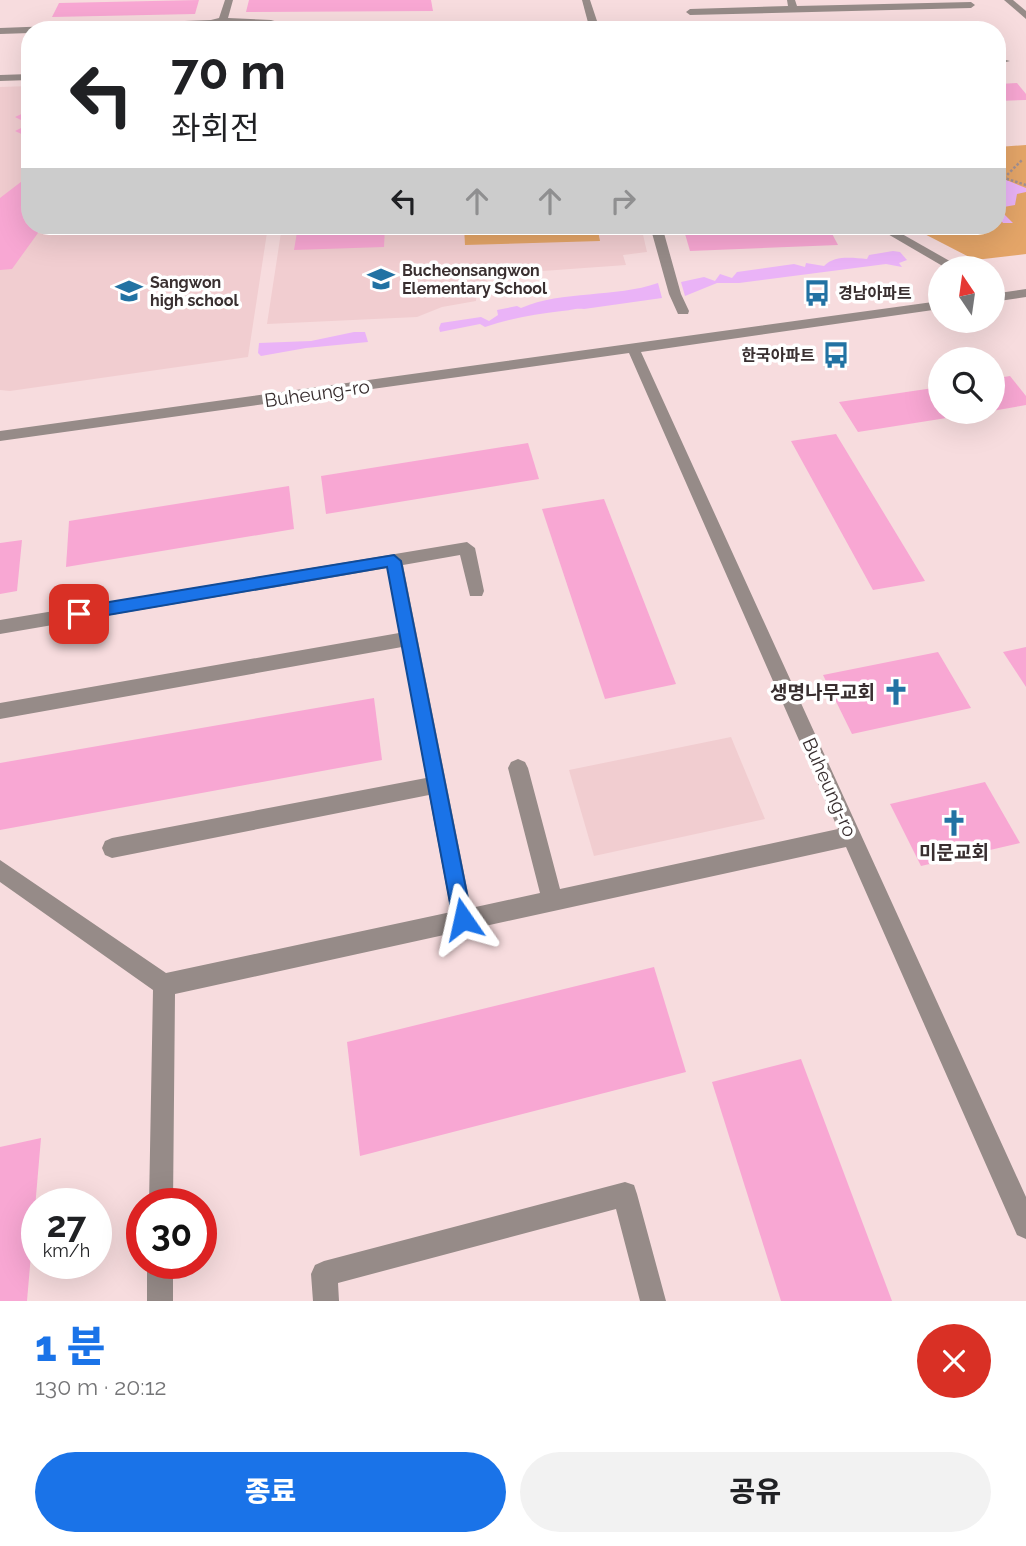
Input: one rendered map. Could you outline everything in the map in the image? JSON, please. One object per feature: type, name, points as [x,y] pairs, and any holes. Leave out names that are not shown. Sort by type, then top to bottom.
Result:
[{"type":"street","points":[[223,20],[229,0]]},
{"type":"street","points":[[586,0],[592,21]]},
{"type":"street","points":[[1008,0],[1026,16]]},
{"type":"street","points":[[690,12],[792,5],[971,5]]},
{"type":"street","points":[[218,21],[239,21]]},
{"type":"street","points":[[0,31],[21,30]]},
{"type":"street","points":[[0,78],[21,77]]},
{"type":"street","points":[[659,235],[682,311]]},
{"type":"street","points":[[896,235],[934,256]]},
{"type":"street","points":[[1007,296],[1026,293]]},
{"type":"street","name":"Buheung-ro","points":[[0,436],[205,410],[928,307]]},
{"type":"street","name":"Buheung-ro","points":[[633,348],[1026,1226]]},
{"type":"street","points":[[0,627],[467,548],[476,591]]},
{"type":"street","points":[[394,561],[463,919]]},
{"type":"street","points":[[0,711],[409,639]]},
{"type":"street","points":[[518,768],[552,900]]},
{"type":"street","points":[[112,848],[437,785]]},
{"type":"street","points":[[0,870],[164,985],[851,836]]},
{"type":"street","points":[[161,1188],[164,985]]},
{"type":"street","points":[[326,1301],[324,1274],[625,1194],[653,1301]]},
{"type":"street","points":[[160,1279],[160,1301]]},
{"type":"path","points":[[1006,176],[1022,160]]},
{"type":"path","points":[[1006,179],[1026,185]]},
{"type":"shaded area","name":"Sangwon high school","points":[[21,86],[21,235],[267,235],[248,357],[10,391],[0,390],[0,87]]},
{"type":"shaded area","points":[[1026,145],[1026,254],[967,256],[926,235],[1006,235],[1006,146]]},
{"type":"shaded area","points":[[1006,180],[1026,188],[1026,192],[1017,194],[1015,205],[1006,207]]},
{"type":"shaded area","name":"Bucheonsangwon Elementary School","points":[[281,235],[643,235],[647,252],[623,255],[626,265],[500,274],[477,285],[476,301],[442,307],[417,317],[267,324]]},
{"type":"shaded area","points":[[464,235],[599,235],[600,241],[465,245]]},
{"type":"shaded area","points":[[900,252],[907,260],[899,263],[902,267],[886,264],[739,283],[717,283],[685,296],[681,282],[704,277],[715,281],[720,274],[732,278],[737,272],[794,264],[805,267],[806,263],[824,266],[838,259],[867,259],[869,255]]},
{"type":"shaded area","points":[[658,283],[662,298],[533,315],[485,327],[480,324],[440,332],[439,328],[441,323],[481,317],[489,321],[498,315],[497,310],[517,306],[521,308],[554,299],[624,291]]},
{"type":"shaded area","points":[[365,332],[368,342],[261,356],[258,353],[259,343],[311,341]]},
{"type":"shaded area","points":[[731,737],[765,819],[594,856],[569,770]]},
{"type":"building","points":[[199,0],[195,14],[52,17],[59,3]]},
{"type":"building","points":[[249,0],[431,0],[433,11],[246,12]]},
{"type":"building","points":[[1017,83],[1026,94],[1026,100],[1006,101],[1006,84]]},
{"type":"building","points":[[21,182],[21,235],[37,235],[12,269],[0,270],[0,198]]},
{"type":"building","points":[[296,235],[385,235],[384,247],[294,250]]},
{"type":"building","points":[[685,235],[833,235],[838,245],[690,251]]},
{"type":"building","points":[[1010,376],[1026,396],[1026,405],[1005,409],[1005,377]]},
{"type":"building","points":[[928,389],[928,421],[858,432],[839,402]]},
{"type":"building","points":[[836,434],[925,581],[873,590],[791,441]]},
{"type":"building","points":[[528,443],[539,479],[326,514],[321,476]]},
{"type":"building","points":[[289,486],[294,529],[66,567],[69,521]]},
{"type":"building","points":[[604,499],[676,684],[605,699],[542,509]]},
{"type":"building","points":[[22,540],[17,591],[0,594],[0,543]]},
{"type":"building","points":[[1026,647],[1026,687],[1003,652]]},
{"type":"building","name":"생명나무교회","points":[[938,652],[971,708],[852,734],[823,675]]},
{"type":"building","points":[[374,698],[382,760],[0,830],[0,763]]},
{"type":"building","name":"미문교회","points":[[985,782],[1020,843],[921,866],[890,804]]},
{"type":"building","points":[[654,967],[686,1072],[360,1156],[347,1042]]},
{"type":"building","points":[[801,1059],[892,1301],[781,1301],[712,1082]]},
{"type":"building","points":[[41,1138],[37,1188],[21,1188],[21,1279],[29,1279],[27,1301],[0,1301],[0,1147]]},
{"type":"place","name":"Bucheonsangwon Elementary School","points":[[381,279]]},
{"type":"place","name":"Sangwon high school","points":[[129,291]]},
{"type":"place","name":"경남아파트","points":[[817,293]]},
{"type":"place","name":"한국아파트","points":[[836,355]]},
{"type":"place","name":"생명나무교회","points":[[896,692]]},
{"type":"place","name":"미문교회","points":[[954,823]]},
{"type":"route","points":[[79,614],[394,561],[463,919]]}]
